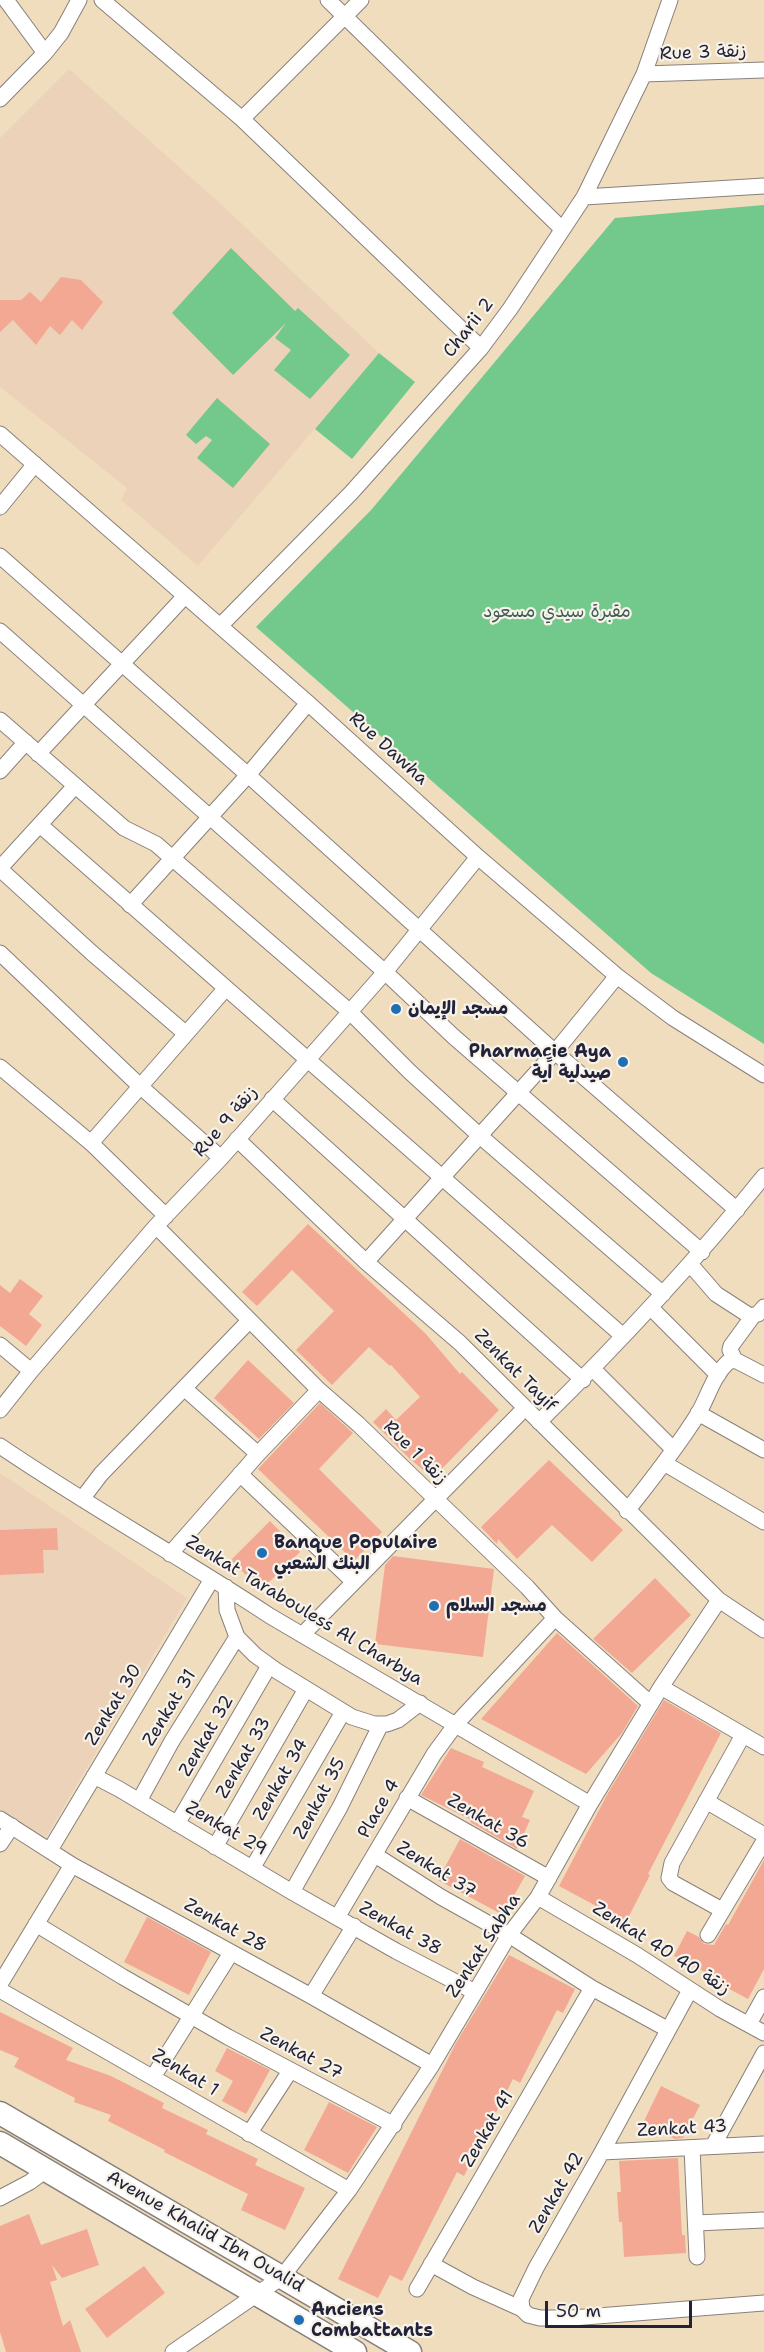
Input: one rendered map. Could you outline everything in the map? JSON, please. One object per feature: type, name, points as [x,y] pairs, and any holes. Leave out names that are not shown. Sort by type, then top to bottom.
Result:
[{"type":"main road","name":"Avenue Khalid Ibn Oualid","points":[[0,2113],[410,2352]]},
{"type":"main road","name":"Avenue Khalid Ibn Oualid","points":[[0,2143],[355,2352]]},
{"type":"street","points":[[6,0],[45,54]]},
{"type":"street","points":[[0,99],[45,54],[61,33],[79,0]]},
{"type":"street","points":[[102,0],[242,119],[481,348]]},
{"type":"street","points":[[328,0],[562,229]]},
{"type":"street","points":[[242,119],[361,0]]},
{"type":"street","name":"Charii 2","points":[[220,626],[351,493],[481,348],[584,197],[644,74],[670,0]]},
{"type":"street","name":"Rue 3 زنقة","points":[[644,74],[764,70]]},
{"type":"street","points":[[584,197],[764,186]]},
{"type":"street","name":"Rue Dawha","points":[[0,434],[308,703],[478,857],[618,976],[673,1018],[764,1075]]},
{"type":"street","points":[[0,507],[35,464]]},
{"type":"street","points":[[0,556],[248,775],[555,1052],[736,1210]]},
{"type":"street","points":[[38,754],[185,596]]},
{"type":"street","points":[[0,631],[385,972],[454,1037],[702,1252]]},
{"type":"street","points":[[130,905],[248,775],[308,703]]},
{"type":"street","points":[[0,720],[132,833],[156,844],[349,1011],[410,1072],[480,1136],[663,1294]]},
{"type":"street","points":[[0,771],[26,742]]},
{"type":"street","points":[[75,786],[0,868],[185,1033]]},
{"type":"street","points":[[40,825],[623,1336]]},
{"type":"street","name":"Rue 9 زنقة","points":[[0,1410],[161,1221],[221,1158],[385,972],[478,857]]},
{"type":"street","points":[[0,953],[141,1087],[221,1158]]},
{"type":"street","points":[[366,1262],[555,1052],[618,976]]},
{"type":"street","points":[[91,1143],[226,988]]},
{"type":"street","name":"Rue 1 زنقة","points":[[0,1067],[91,1143],[249,1321],[318,1390],[358,1424],[526,1587],[555,1618],[651,1704]]},
{"type":"street","points":[[272,1099],[445,1257],[674,1449]]},
{"type":"street","name":"Zenkat Tayif","points":[[237,1139],[366,1262],[460,1343],[719,1600],[764,1630]]},
{"type":"street","points":[[539,1422],[588,1375],[651,1308],[702,1252],[764,1176]]},
{"type":"street","points":[[690,1264],[716,1293],[750,1316],[761,1309]]},
{"type":"street","points":[[651,1308],[718,1375]]},
{"type":"street","points":[[761,1309],[730,1346],[730,1350],[735,1360],[764,1375]]},
{"type":"street","points":[[82,1499],[101,1474],[249,1321]]},
{"type":"street","points":[[0,1345],[31,1371]]},
{"type":"street","points":[[627,1511],[674,1449],[698,1413],[718,1375],[728,1362],[735,1360]]},
{"type":"street","points":[[184,1388],[258,1454]]},
{"type":"street","points":[[170,1554],[318,1390]]},
{"type":"street","points":[[303,1634],[524,1409]]},
{"type":"street","points":[[698,1413],[764,1450]]},
{"type":"street","name":"Zenkat Tarabouless Al Charbya","points":[[0,1446],[270,1616],[590,1804]]},
{"type":"street","points":[[664,1463],[764,1522]]},
{"type":"street","points":[[240,1474],[354,1582]]},
{"type":"street","name":"Zenkat 30","points":[[50,1850],[212,1579]]},
{"type":"street","points":[[226,1587],[226,1610],[237,1637],[269,1666],[343,1712],[352,1717],[381,1724],[398,1720],[420,1703]]},
{"type":"street","name":"Zenkat Sabha","points":[[173,2352],[282,2277],[349,2190],[432,2065],[509,1935],[538,1897],[590,1804],[651,1704],[719,1600]]},
{"type":"street","name":"Place 4","points":[[338,1916],[434,1754],[456,1724],[555,1618]]},
{"type":"street","name":"Zenkat 31","points":[[139,1801],[172,1741],[237,1637]]},
{"type":"street","name":"Zenkat 32","points":[[177,1824],[269,1666]]},
{"type":"street","points":[[662,1688],[764,1747]]},
{"type":"street","name":"Zenkat 33","points":[[215,1847],[306,1689]]},
{"type":"street","name":"Zenkat 34","points":[[253,1867],[343,1712]]},
{"type":"street","name":"Zenkat 35","points":[[292,1892],[340,1807],[381,1724]]},
{"type":"street","points":[[722,1910],[673,1883],[669,1878],[672,1863],[743,1735]]},
{"type":"street","name":"Zenkat 29","points":[[94,1776],[253,1867],[292,1892],[338,1916]]},
{"type":"street","name":"Zenkat 36","points":[[407,1798],[549,1878]]},
{"type":"street","points":[[706,1801],[764,1835]]},
{"type":"street","points":[[0,1844],[6,1822]]},
{"type":"street","name":"Zenkat 28","points":[[6,1822],[72,1865],[432,2065]]},
{"type":"street","points":[[708,1935],[764,1841]]},
{"type":"street","name":"Zenkat 37","points":[[375,1855],[441,1897],[509,1935],[592,1988],[667,2029]]},
{"type":"street","points":[[0,1984],[72,1865]]},
{"type":"street","name":"Zenkat 40 زنقة 40","points":[[538,1897],[764,2033]]},
{"type":"street","name":"Zenkat 38","points":[[338,1916],[475,1992]]},
{"type":"street","name":"Zenkat 27","points":[[36,1924],[123,1977],[290,2071],[394,2125]]},
{"type":"street","points":[[311,1996],[354,1926]]},
{"type":"street","points":[[153,2077],[231,1953]]},
{"type":"street","name":"Zenkat 41","points":[[417,2289],[592,1988]]},
{"type":"street","name":"Zenkat 1","points":[[0,1989],[349,2190]]},
{"type":"street","name":"Zenkat 42","points":[[522,2309],[521,2300],[536,2268],[602,2152],[667,2029],[681,2010],[690,1990]]},
{"type":"street","points":[[748,2024],[764,1997]]},
{"type":"street","points":[[713,2146],[764,2053]]},
{"type":"street","points":[[249,2134],[290,2071]]},
{"type":"street","name":"Zenkat 43","points":[[602,2152],[764,2144]]},
{"type":"street","points":[[692,2148],[697,2257]]},
{"type":"street","points":[[0,2198],[30,2182],[46,2170]]},
{"type":"street","points":[[696,2223],[764,2220]]},
{"type":"street","points":[[431,2264],[473,2287],[522,2309],[528,2315],[540,2318],[572,2318],[764,2303]]},
{"type":"shaded area","points":[[69,69],[224,207],[379,353],[198,566],[121,500],[127,488],[0,387],[0,138]]},
{"type":"shaded area","points":[[0,1473],[187,1598],[46,1837],[0,1810]]},
{"type":"green space","name":"مقبرة سيدي مسعود","points":[[764,205],[764,1044],[651,973],[256,627],[372,509],[615,218]]},
{"type":"green space","points":[[231,248],[295,311],[298,308],[350,355],[310,399],[274,370],[291,350],[275,338],[286,323],[233,375],[172,313]]},
{"type":"green space","points":[[379,353],[415,382],[352,459],[315,429]]},
{"type":"green space","points":[[217,398],[270,444],[233,488],[197,458],[212,440],[206,436],[196,444],[186,435]]},
{"type":"building","points":[[61,277],[81,280],[103,302],[82,330],[72,320],[60,335],[50,326],[36,345],[13,320],[0,332],[0,300],[21,300],[30,292],[41,302]]},
{"type":"building","points":[[308,1224],[426,1334],[460,1374],[462,1372],[499,1410],[433,1478],[410,1459],[373,1422],[386,1409],[396,1420],[420,1397],[391,1365],[369,1347],[332,1385],[296,1350],[334,1311],[292,1270],[257,1306],[242,1292]]},
{"type":"building","points":[[20,1279],[43,1296],[29,1314],[42,1325],[26,1346],[0,1326],[0,1285],[10,1293]]},
{"type":"building","points":[[248,1360],[294,1403],[259,1439],[214,1398]]},
{"type":"building","points":[[320,1403],[353,1433],[319,1469],[382,1532],[354,1561],[258,1469]]},
{"type":"building","points":[[549,1460],[623,1530],[592,1562],[552,1525],[517,1559],[498,1539],[497,1544],[481,1527]]},
{"type":"building","points":[[270,1521],[300,1552],[261,1590],[231,1560]]},
{"type":"building","points":[[57,1528],[58,1550],[43,1550],[44,1573],[0,1575],[0,1530]]},
{"type":"building","name":"مسجد السلام","points":[[393,1556],[494,1569],[483,1657],[375,1644],[385,1565]]},
{"type":"building","points":[[655,1578],[691,1615],[632,1673],[593,1639]]},
{"type":"building","points":[[557,1633],[638,1706],[622,1733],[586,1774],[481,1719]]},
{"type":"building","points":[[664,1700],[721,1733],[648,1874],[650,1875],[626,1922],[559,1886],[608,1793]]},
{"type":"building","points":[[451,1748],[484,1762],[482,1767],[534,1791],[522,1817],[530,1820],[517,1849],[470,1822],[471,1820],[421,1795]]},
{"type":"building","points":[[460,1839],[525,1876],[503,1915],[438,1880]]},
{"type":"building","points":[[764,1860],[764,1969],[748,1999],[720,1984],[722,1981],[674,1956],[687,1931],[699,1937],[704,1944],[714,1945],[726,1924],[728,1925]]},
{"type":"building","points":[[147,1917],[211,1952],[189,1995],[124,1962]]},
{"type":"building","points":[[509,1955],[575,1989],[563,2013],[557,2010],[520,2083],[513,2079],[464,2176],[457,2172],[402,2281],[390,2275],[378,2298],[338,2279],[456,2043]]},
{"type":"building","points":[[0,2012],[73,2048],[66,2060],[111,2076],[164,2103],[162,2108],[208,2130],[206,2134],[258,2159],[255,2165],[305,2188],[285,2230],[241,2210],[248,2194],[108,2121],[111,2115],[74,2102],[75,2098],[14,2067],[19,2058],[0,2050]]},
{"type":"building","points":[[227,2048],[270,2070],[246,2114],[222,2101],[233,2081],[215,2071]]},
{"type":"building","points":[[661,2086],[700,2105],[683,2138],[675,2139],[643,2123]]},
{"type":"building","points":[[329,2102],[377,2127],[348,2173],[304,2150]]},
{"type":"building","points":[[678,2158],[682,2235],[685,2235],[686,2253],[624,2257],[617,2192],[621,2192],[619,2161]]},
{"type":"building","points":[[29,2214],[41,2245],[87,2229],[99,2265],[62,2278],[52,2265],[57,2280],[50,2282],[63,2326],[70,2320],[81,2352],[6,2352],[0,2332],[0,2226]]},
{"type":"building","points":[[144,2266],[165,2293],[107,2338],[85,2309]]},
{"type":"place","name":"مسجد الإيمان","points":[[396,1009]]},
{"type":"place","name":"Pharmacie Aya صيدلية اًية","points":[[623,1062]]},
{"type":"place","name":"Banque Populaire البنك الشعبي","points":[[262,1553]]},
{"type":"place","name":"مسجد السلام","points":[[434,1606]]},
{"type":"place","name":"Anciens Combattants","points":[[299,2320]]}]
